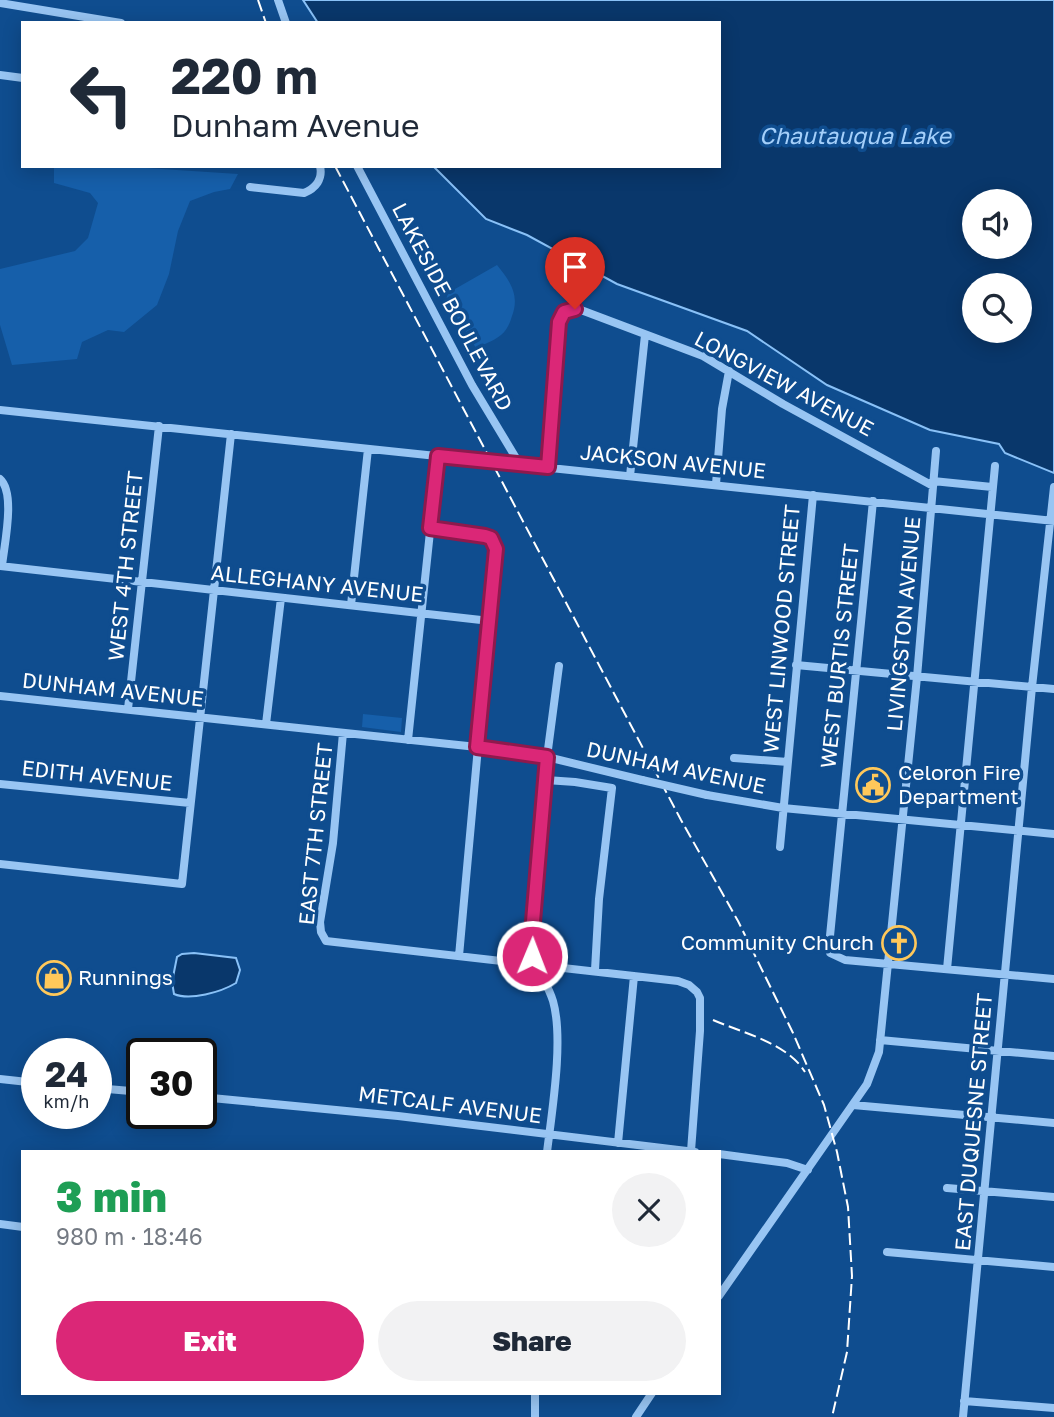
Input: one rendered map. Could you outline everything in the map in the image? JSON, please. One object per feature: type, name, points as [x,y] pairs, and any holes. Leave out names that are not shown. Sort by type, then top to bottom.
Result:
[{"type":"street","points":[[278,0],[285,21]]},
{"type":"street","points":[[0,2],[109,21]]},
{"type":"street","points":[[0,75],[21,78]]},
{"type":"street","points":[[250,187],[304,193],[319,182],[320,168]]},
{"type":"street","name":"LAKESIDE BOULEVARD","points":[[358,168],[472,385],[519,463]]},
{"type":"street","name":"LONGVIEW AVENUE","points":[[548,467],[559,322],[564,312],[575,309],[703,356],[783,404],[933,483]]},
{"type":"street","points":[[630,475],[645,335]]},
{"type":"street","points":[[716,484],[722,410],[729,371]]},
{"type":"street","name":"JACKSON AVENUE","points":[[0,410],[1051,520]]},
{"type":"street","name":"WEST 4TH STREET","points":[[128,709],[159,426]]},
{"type":"street","points":[[0,864],[182,884],[231,434]]},
{"type":"street","points":[[351,606],[368,449]]},
{"type":"street","name":"LIVINGSTON AVENUE","points":[[721,1293],[872,1074],[880,1040],[903,820],[936,451]]},
{"type":"street","points":[[408,740],[438,456]]},
{"type":"street","points":[[947,969],[995,466]]},
{"type":"street","points":[[0,479],[5,484],[8,499],[1,566]]},
{"type":"street","points":[[933,483],[992,487]]},
{"type":"street","name":"EAST DUQUESNE STREET","points":[[963,1417],[1032,687],[1054,486]]},
{"type":"street","name":"WEST LINWOOD STREET","points":[[780,847],[813,495]]},
{"type":"street","name":"WEST BURTIS STREET","points":[[873,501],[829,946],[830,953],[835,957],[888,964]]},
{"type":"street","points":[[430,528],[485,536],[493,542],[496,549],[459,956],[678,981],[697,992],[700,999],[700,1031],[693,1150]]},
{"type":"street","name":"ALLEGHANY AVENUE","points":[[1,566],[490,621]]},
{"type":"street","points":[[266,724],[281,598]]},
{"type":"street","points":[[796,665],[1054,689]]},
{"type":"street","points":[[547,1150],[556,1053],[556,1021],[552,1000],[536,964],[531,945],[547,757],[559,666]]},
{"type":"street","name":"DUNHAM AVENUE","points":[[0,695],[477,747],[547,757],[708,795],[783,808],[1054,834]]},
{"type":"street","name":"EAST 7TH STREET","points":[[343,733],[332,843],[320,922],[324,938],[332,943],[459,956]]},
{"type":"street","points":[[734,758],[788,762]]},
{"type":"street","points":[[545,780],[612,788],[598,912],[595,970]]},
{"type":"street","name":"EDITH AVENUE","points":[[0,784],[190,803]]},
{"type":"street","points":[[888,964],[1054,979]]},
{"type":"street","points":[[618,1143],[634,976]]},
{"type":"street","points":[[880,1040],[1054,1056]]},
{"type":"street","points":[[0,1079],[21,1081]]},
{"type":"street","points":[[864,1088],[875,1107]]},
{"type":"street","name":"METCALF AVENUE","points":[[217,1099],[684,1150]]},
{"type":"street","points":[[853,1105],[1054,1123]]},
{"type":"street","points":[[721,1154],[787,1163],[808,1170]]},
{"type":"street","points":[[947,1188],[1054,1198]]},
{"type":"street","points":[[0,1224],[21,1227]]},
{"type":"street","points":[[887,1252],[1054,1267]]},
{"type":"street","points":[[535,1395],[535,1417]]},
{"type":"street","points":[[636,1417],[651,1395]]},
{"type":"street","points":[[964,1401],[1054,1408]]},
{"type":"shaded area","points":[[54,168],[146,168],[238,174],[230,189],[190,201],[178,231],[169,274],[157,305],[124,332],[108,330],[82,342],[77,359],[12,365],[0,325],[0,269],[75,251],[88,238],[98,203],[90,193],[54,183]]},
{"type":"shaded area","points":[[497,265],[512,289],[514,308],[503,333],[476,348],[446,300],[448,293]]},
{"type":"shaded area","points":[[363,714],[402,718],[401,732],[362,727]]},
{"type":"water","name":"Chautauqua Lake","points":[[303,0],[1054,0],[1054,473],[1005,453],[999,444],[930,430],[827,385],[747,331],[617,284],[527,235],[486,219],[435,168],[721,168],[721,21],[317,21]]},
{"type":"water","points":[[194,953],[236,958],[240,970],[236,983],[205,994],[174,994],[172,982],[177,957]]},
{"type":"railway","points":[[258,0],[265,21]]},
{"type":"railway","points":[[336,168],[681,820],[738,921],[793,1033],[824,1105],[848,1207],[852,1276],[847,1352],[832,1417]]},
{"type":"railway","points":[[713,1020],[776,1046],[787,1053],[805,1072]]},
{"type":"place","name":"Celoron Fire Department","points":[[873,785]]},
{"type":"place","name":"Community Church","points":[[899,943]]},
{"type":"place","name":"Runnings","points":[[54,978]]},
{"type":"route","points":[[532,956],[547,757],[477,747],[496,549],[491,538],[485,536],[430,528],[438,456],[548,467],[559,322],[564,312],[575,309]]}]
